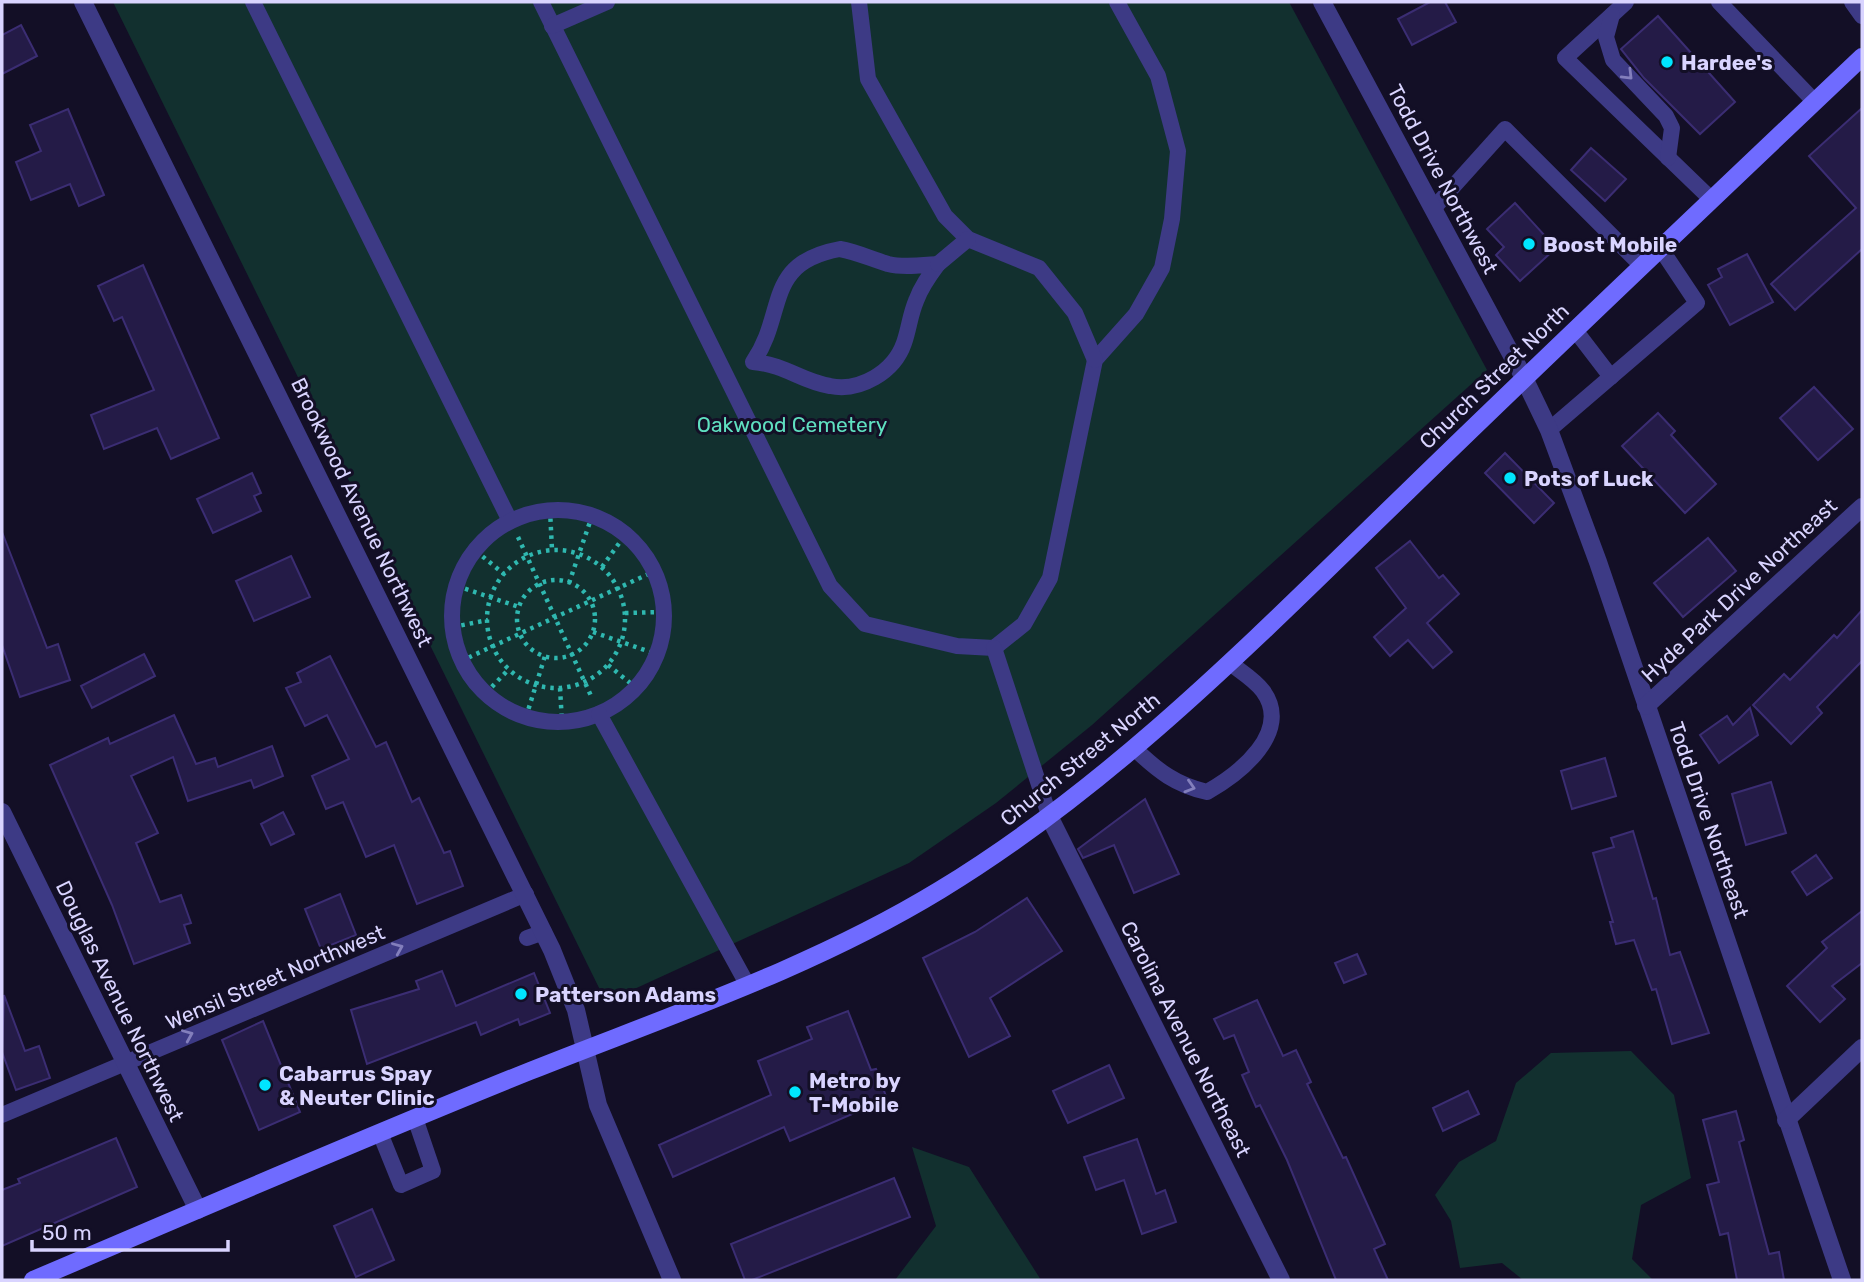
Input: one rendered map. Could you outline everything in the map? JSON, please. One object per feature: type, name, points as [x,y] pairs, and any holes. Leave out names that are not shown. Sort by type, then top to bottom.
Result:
[{"type":"main road","name":"Church Street North","points":[[33,1280],[415,1118],[866,933],[942,889],[1050,818],[1135,749],[1230,663],[1524,378],[1862,57]]},
{"type":"street","name":"Brookwood Avenue Northwest","points":[[83,2],[526,894],[535,935],[576,1010],[597,1105],[672,1280]]},
{"type":"street","name":"Todd Drive Northwest","points":[[1322,2],[1524,378]]},
{"type":"street","name":"Todd Drive Northeast","points":[[1524,378],[1549,430],[1598,562],[1842,1280]]},
{"type":"street","name":"Hyde Park Drive Northeast","points":[[1646,706],[1862,507]]},
{"type":"street","name":"Douglas Avenue Northwest","points":[[2,813],[198,1210]]},
{"type":"street","name":"Carolina Avenue Northeast","points":[[1050,818],[1281,1280]]},
{"type":"street","points":[[1786,1120],[1862,1048]]},
{"type":"lane","points":[[253,2],[510,520]]},
{"type":"lane","points":[[541,2],[830,586],[865,624],[957,646],[994,648],[1024,624],[1050,578],[1095,360],[1136,314],[1162,268],[1172,219],[1178,151],[1158,76],[1117,2]]},
{"type":"lane","points":[[552,26],[607,2]]},
{"type":"lane","points":[[859,2],[869,79],[928,190],[945,216],[968,239],[1039,268],[1075,313],[1095,360]]},
{"type":"lane","points":[[1626,2],[1565,58],[1712,200]]},
{"type":"lane","points":[[1719,2],[1815,102]]},
{"type":"lane","points":[[1852,2],[1862,16]]},
{"type":"lane","points":[[1612,15],[1606,37],[1613,60],[1666,116],[1672,128],[1668,158]]},
{"type":"lane","points":[[1433,209],[1505,129],[1642,266]]},
{"type":"lane","points":[[752,362],[788,368],[831,387],[853,386],[874,378],[891,364],[904,346],[915,302],[938,264],[968,239]]},
{"type":"lane","points":[[724,375],[752,362],[764,345],[782,282],[797,265],[817,254],[840,249],[862,253],[888,264],[938,264]]},
{"type":"lane","points":[[1549,430],[1697,303],[1661,249]]},
{"type":"lane","points":[[1575,330],[1611,377]]},
{"type":"lane","points":[[550,510],[577,511],[609,522],[636,543],[654,571],[663,612],[662,638],[650,670],[628,696],[599,714],[562,722],[535,720],[505,708],[486,694],[461,661],[453,627],[457,586],[464,566],[484,540],[510,520],[550,510]]},
{"type":"lane","points":[[994,648],[1050,818]]},
{"type":"lane","points":[[1135,749],[1162,775],[1184,787],[1207,792],[1232,778],[1261,747],[1270,730],[1272,714],[1263,691],[1230,663]]},
{"type":"lane","points":[[599,714],[747,984]]},
{"type":"lane","name":"Wensil Street Northwest","points":[[2,1115],[526,894]]},
{"type":"lane","points":[[380,1133],[401,1185],[433,1171],[415,1118]]},
{"type":"path","points":[[550,510],[552,550]]},
{"type":"path","points":[[569,583],[593,516]]},
{"type":"path","points":[[510,520],[599,714]]},
{"type":"path","points":[[602,567],[625,535]]},
{"type":"path","points":[[552,550],[579,554],[602,567],[618,588],[625,613],[622,642],[608,665],[585,683],[560,688],[535,686],[509,669],[493,646],[488,620],[490,598],[504,574],[527,556],[552,550]]},
{"type":"path","points":[[476,551],[504,574]]},
{"type":"path","points":[[461,661],[654,571]]},
{"type":"path","points":[[551,580],[569,583],[584,592],[591,601],[595,614],[593,632],[583,648],[572,655],[561,658],[545,656],[527,646],[520,634],[519,607],[529,590],[540,584],[551,580]]},
{"type":"path","points":[[457,586],[519,607]]},
{"type":"path","points":[[625,613],[663,612]]},
{"type":"path","points":[[453,627],[488,620]]},
{"type":"path","points":[[593,632],[656,654]]},
{"type":"path","points":[[526,716],[545,656]]},
{"type":"path","points":[[608,665],[635,687]]},
{"type":"path","points":[[486,694],[509,669]]},
{"type":"path","points":[[560,688],[562,722]]},
{"type":"green space","name":"Oakwood Cemetery","points":[[113,2],[1289,2],[1487,370],[1092,725],[996,803],[909,863],[606,1002]]},
{"type":"green space","points":[[1631,1051],[1674,1095],[1691,1178],[1641,1205],[1632,1259],[1653,1280],[1523,1280],[1502,1263],[1460,1268],[1451,1221],[1435,1195],[1459,1162],[1496,1141],[1516,1083],[1551,1053]]},
{"type":"green space","points":[[912,1147],[969,1167],[1041,1280],[895,1280],[936,1226]]},
{"type":"building","points":[[1430,2],[1445,2],[1456,22],[1412,45],[1398,19]]},
{"type":"building","name":"Hardee's","points":[[1658,16],[1735,102],[1700,134],[1644,78],[1621,49]]},
{"type":"building","points":[[21,25],[37,56],[2,74],[2,35]]},
{"type":"building","points":[[1862,108],[1862,249],[1795,310],[1771,284],[1856,208],[1809,156]]},
{"type":"building","points":[[68,109],[104,195],[79,206],[70,184],[31,200],[16,162],[41,151],[30,125]]},
{"type":"building","points":[[1591,148],[1626,179],[1605,201],[1571,170]]},
{"type":"building","points":[[1515,203],[1556,248],[1520,281],[1496,255],[1504,247],[1487,229]]},
{"type":"building","points":[[1747,254],[1773,302],[1730,325],[1708,285],[1722,277],[1718,269]]},
{"type":"building","points":[[143,265],[219,438],[171,459],[157,428],[104,449],[91,415],[154,390],[122,317],[114,321],[98,286]]},
{"type":"building","points":[[1814,387],[1853,429],[1818,460],[1780,418]]},
{"type":"building","points":[[1658,413],[1675,431],[1671,435],[1716,484],[1685,513],[1622,446]]},
{"type":"building","points":[[1505,453],[1554,503],[1534,523],[1485,473]]},
{"type":"building","points":[[252,473],[261,493],[254,496],[261,511],[213,533],[197,499]]},
{"type":"building","points":[[2,532],[47,648],[58,644],[70,680],[20,697],[2,645]]},
{"type":"building","points":[[1708,538],[1736,571],[1683,617],[1654,583]]},
{"type":"building","points":[[1410,541],[1439,578],[1443,575],[1459,594],[1427,623],[1452,652],[1433,668],[1408,640],[1390,656],[1374,637],[1406,608],[1376,568]]},
{"type":"building","points":[[291,556],[310,597],[254,621],[236,581]]},
{"type":"building","points":[[1862,610],[1862,661],[1817,707],[1822,713],[1791,744],[1753,705],[1784,674],[1790,680],[1834,635],[1837,638]]},
{"type":"building","points":[[144,654],[155,676],[92,708],[81,686]]},
{"type":"building","points":[[330,656],[376,747],[386,742],[412,802],[419,798],[444,853],[450,851],[463,886],[417,904],[394,845],[366,857],[343,802],[326,809],[312,776],[349,759],[327,715],[305,726],[286,688],[301,682],[297,673]]},
{"type":"building","points":[[1750,708],[1758,735],[1719,763],[1700,735],[1727,716],[1733,725]]},
{"type":"building","points":[[174,715],[196,764],[215,758],[218,767],[272,746],[283,776],[254,788],[251,780],[188,801],[173,757],[131,776],[158,833],[136,843],[160,902],[181,895],[191,923],[184,925],[190,943],[134,964],[112,905],[50,765],[108,738],[110,744]]},
{"type":"building","points":[[1605,758],[1616,796],[1572,809],[1561,771]]},
{"type":"building","points":[[1771,782],[1786,833],[1746,845],[1732,794]]},
{"type":"building","points":[[1145,799],[1179,874],[1134,893],[1114,845],[1083,858],[1078,849]]},
{"type":"building","points":[[283,812],[294,834],[271,845],[261,824]]},
{"type":"building","points":[[1633,831],[1653,899],[1656,898],[1670,955],[1680,952],[1709,1033],[1672,1044],[1656,989],[1652,990],[1634,940],[1616,944],[1610,922],[1613,922],[1593,853],[1614,847],[1611,838]]},
{"type":"building","points":[[1816,855],[1832,878],[1807,895],[1792,872]]},
{"type":"building","points":[[340,894],[356,935],[321,949],[305,909]]},
{"type":"building","points":[[1027,898],[1062,951],[990,998],[1010,1036],[969,1057],[923,958],[975,932]]},
{"type":"building","points":[[1862,911],[1862,963],[1832,986],[1845,999],[1820,1022],[1787,986],[1827,948],[1822,942]]},
{"type":"building","points":[[1357,954],[1366,974],[1344,983],[1335,963]]},
{"type":"building","points":[[442,971],[456,1006],[534,973],[550,1013],[520,1025],[518,1019],[481,1035],[476,1022],[367,1064],[351,1010],[419,989],[416,981]]},
{"type":"building","points":[[4,995],[25,1051],[39,1046],[50,1078],[16,1090],[2,1052]]},
{"type":"building","points":[[1257,1000],[1283,1056],[1296,1050],[1311,1082],[1307,1084],[1343,1158],[1346,1157],[1385,1244],[1374,1249],[1388,1280],[1336,1280],[1287,1160],[1260,1105],[1256,1107],[1242,1075],[1249,1072],[1234,1035],[1224,1039],[1214,1019]]},
{"type":"building","points":[[848,1011],[871,1070],[876,1069],[887,1099],[790,1141],[784,1127],[673,1177],[659,1145],[771,1095],[758,1061],[812,1039],[807,1027]]},
{"type":"building","name":"Cabarrus Spay & Neuter Clinic","points":[[263,1021],[300,1112],[259,1130],[222,1040]]},
{"type":"building","points":[[1109,1065],[1124,1098],[1068,1123],[1053,1091]]},
{"type":"building","points":[[1468,1091],[1479,1114],[1443,1131],[1433,1108]]},
{"type":"building","points":[[1736,1111],[1744,1140],[1739,1142],[1769,1254],[1779,1252],[1784,1280],[1737,1280],[1728,1233],[1720,1235],[1707,1185],[1719,1182],[1703,1120]]},
{"type":"building","points":[[116,1138],[137,1187],[2,1246],[2,1190],[20,1183],[18,1179]]},
{"type":"building","points":[[1137,1139],[1156,1194],[1165,1190],[1176,1222],[1142,1234],[1124,1180],[1096,1190],[1084,1157]]},
{"type":"building","points":[[894,1178],[910,1217],[752,1280],[745,1280],[731,1244]]},
{"type":"building","points":[[372,1209],[394,1260],[356,1277],[334,1226]]},
{"type":"place","name":"Hardee's","points":[[1667,62]]},
{"type":"place","name":"Boost Mobile","points":[[1529,244]]},
{"type":"place","name":"Pots of Luck","points":[[1510,478]]},
{"type":"place","name":"Patterson Adams","points":[[521,994]]},
{"type":"place","name":"Cabarrus Spay & Neuter Clinic","points":[[265,1085]]},
{"type":"place","name":"Metro by T-Mobile","points":[[795,1092]]}]
